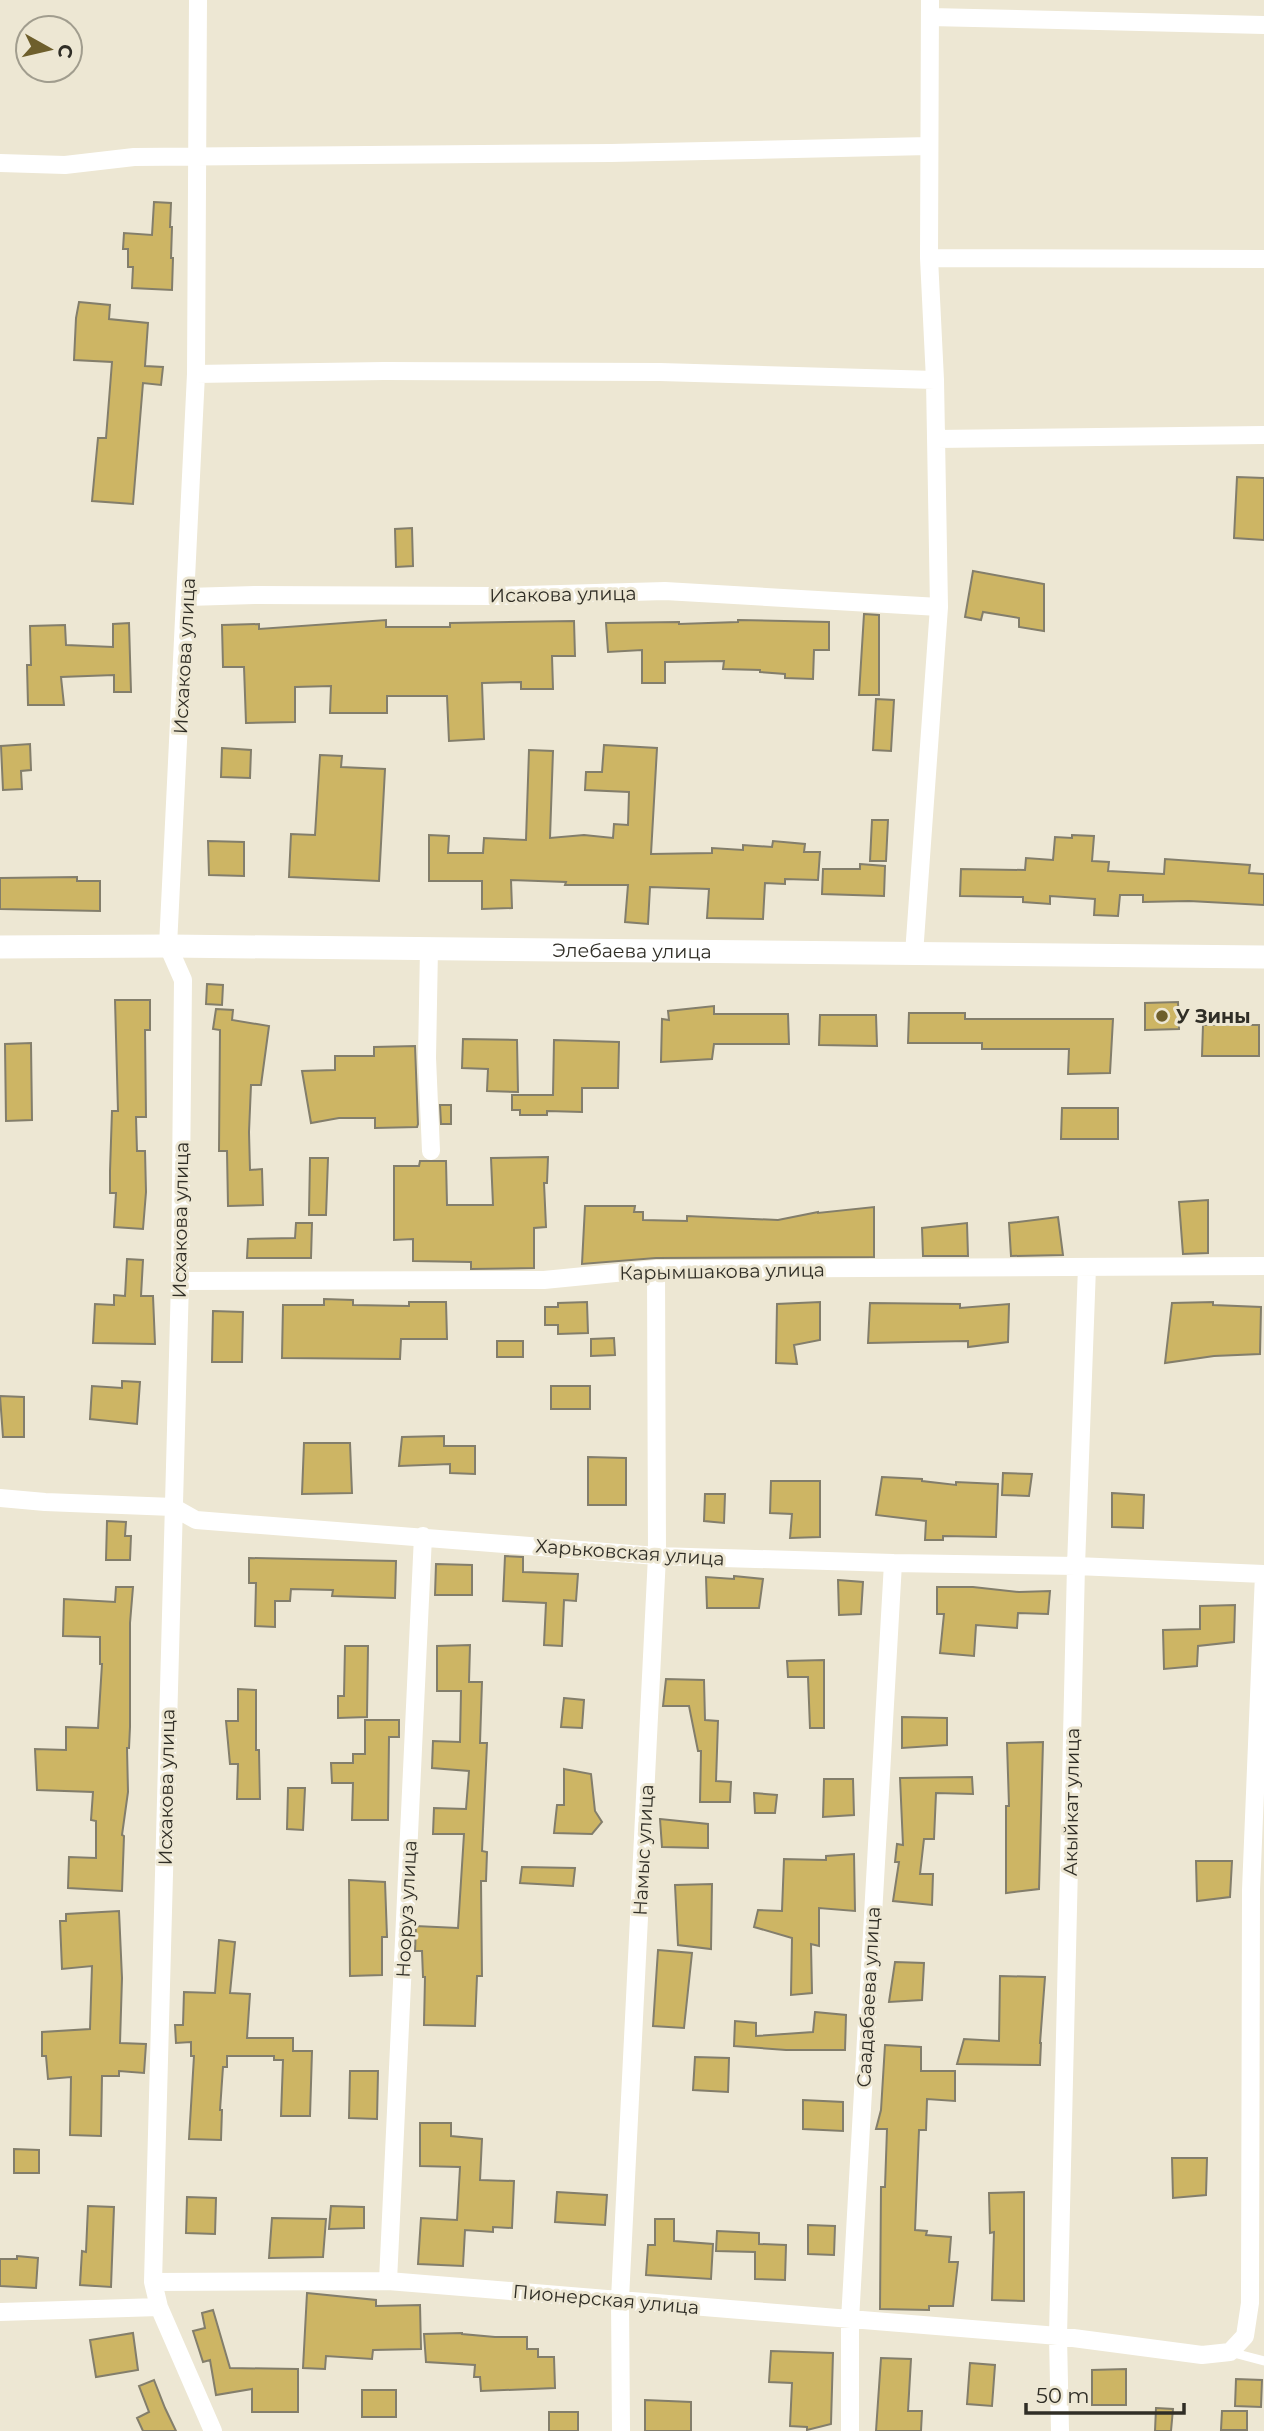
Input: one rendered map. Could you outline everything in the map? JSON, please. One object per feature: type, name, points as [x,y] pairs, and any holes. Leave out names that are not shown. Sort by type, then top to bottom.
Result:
[{"type":"street","name":"Исхакова улица","points":[[198,0],[196,374],[169,946],[183,979],[180,1281],[153,2282],[159,2307],[213,2431]]},
{"type":"street","points":[[915,954],[939,607],[929,258],[930,8],[1264,25]]},
{"type":"street","points":[[0,163],[65,165],[134,157],[611,153],[929,146]]},
{"type":"street","points":[[929,258],[1264,259]]},
{"type":"street","points":[[196,374],[384,371],[660,372],[934,380]]},
{"type":"street","points":[[936,439],[1264,435]]},
{"type":"street","name":"Исакова улица","points":[[187,597],[493,596],[665,591],[939,607]]},
{"type":"street","name":"Элебаева улица","points":[[0,947],[429,948],[1264,957]]},
{"type":"street","points":[[429,948],[427,1058],[431,1151]]},
{"type":"street","name":"Карымшакова улица","points":[[180,1281],[544,1280],[656,1269],[1264,1266]]},
{"type":"street","name":"Акыйкат улица","points":[[1060,2431],[1058,2336],[1076,1566],[1087,1267]]},
{"type":"street","name":"Намыс улица","points":[[621,2431],[620,2299],[657,1556],[656,1269]]},
{"type":"street","name":"Харьковская улица","points":[[0,1498],[45,1503],[173,1507],[196,1520],[657,1556],[1076,1566],[1264,1574]]},
{"type":"street","name":"Нооруз улица","points":[[388,2281],[423,1536]]},
{"type":"street","name":"Саадабаева улица","points":[[850,2431],[850,2320],[892,1563]]},
{"type":"street","points":[[1058,2336],[1202,2355],[1230,2352],[1245,2336],[1250,2303],[1251,1890],[1264,1574]]},
{"type":"street","name":"Пионерская улица","points":[[153,2282],[388,2281],[1058,2336]]},
{"type":"street","points":[[0,2312],[159,2307]]},
{"type":"lane","points":[[1230,2352],[1264,2361]]},
{"type":"building","points":[[154,202],[171,203],[172,290],[132,288],[133,267],[128,267],[128,249],[123,249],[124,233],[152,235]]},
{"type":"building","points":[[79,302],[110,305],[109,319],[148,323],[145,366],[163,367],[161,385],[143,383],[133,504],[92,501],[98,438],[106,438],[112,362],[74,360]]},
{"type":"building","points":[[1237,477],[1264,478],[1264,540],[1234,538]]},
{"type":"building","points":[[412,528],[413,566],[396,567],[395,529]]},
{"type":"building","points":[[973,571],[1044,584],[1044,631],[1019,627],[1019,618],[983,612],[981,620],[965,617]]},
{"type":"building","points":[[864,614],[879,615],[879,695],[859,695]]},
{"type":"building","points":[[386,620],[386,627],[574,621],[575,656],[552,656],[553,689],[521,689],[521,682],[482,683],[484,739],[449,741],[447,696],[387,696],[387,713],[330,713],[331,686],[295,687],[295,722],[246,723],[244,667],[223,667],[222,625],[259,624],[259,629]]},
{"type":"building","points":[[738,620],[829,622],[829,650],[814,650],[813,679],[785,678],[785,674],[760,670],[723,669],[724,661],[665,662],[665,683],[642,683],[642,650],[608,652],[606,623],[679,624]]},
{"type":"building","points":[[129,623],[131,692],[114,692],[114,675],[61,677],[64,705],[28,705],[30,626],[65,625],[66,645],[113,647],[113,624]]},
{"type":"building","points":[[876,699],[894,700],[891,751],[873,750]]},
{"type":"building","points":[[30,744],[31,770],[21,771],[22,789],[3,790],[1,746]]},
{"type":"building","points":[[604,745],[657,748],[651,854],[712,853],[712,848],[743,850],[743,845],[772,847],[773,841],[805,844],[804,852],[820,852],[818,880],[785,879],[785,884],[765,883],[763,919],[707,918],[709,889],[650,887],[648,924],[625,922],[628,885],[565,885],[566,882],[511,880],[512,908],[482,909],[482,881],[429,881],[429,835],[449,836],[448,853],[483,853],[484,838],[526,840],[529,750],[553,751],[550,838],[584,835],[613,838],[614,824],[628,825],[629,792],[585,790],[586,772],[602,772]]},
{"type":"building","points":[[222,748],[251,750],[250,778],[221,777]]},
{"type":"building","points":[[320,755],[342,756],[341,767],[385,769],[379,881],[289,877],[291,834],[315,835]]},
{"type":"building","points":[[872,820],[888,820],[886,861],[870,861]]},
{"type":"building","points":[[1072,835],[1094,836],[1092,861],[1109,862],[1108,871],[1164,874],[1165,859],[1250,865],[1249,873],[1264,874],[1264,905],[1189,901],[1143,902],[1143,895],[1120,895],[1118,916],[1094,915],[1095,899],[1050,896],[1050,904],[1023,902],[1023,897],[960,896],[961,869],[1025,870],[1026,858],[1053,860],[1055,837],[1072,838]]},
{"type":"building","points":[[208,841],[244,842],[244,876],[209,875]]},
{"type":"building","points":[[860,864],[885,866],[884,896],[822,894],[823,869],[860,869]]},
{"type":"building","points":[[77,877],[77,881],[100,881],[100,911],[0,909],[0,878]]},
{"type":"building","points":[[207,984],[223,985],[222,1005],[206,1004]]},
{"type":"building","points":[[115,1000],[150,1000],[150,1030],[145,1030],[146,1117],[136,1117],[137,1151],[145,1151],[143,1229],[114,1227],[116,1193],[110,1193],[110,1171],[112,1111],[118,1111]]},
{"type":"building","name":"У Зины","points":[[1178,1002],[1179,1029],[1145,1030],[1145,1003]]},
{"type":"building","points":[[714,1006],[714,1014],[788,1014],[789,1044],[714,1044],[712,1059],[661,1062],[662,1019],[669,1020],[668,1011]]},
{"type":"building","points":[[216,1009],[233,1010],[232,1020],[269,1026],[261,1085],[251,1085],[249,1132],[250,1170],[262,1169],[263,1205],[228,1206],[227,1151],[219,1151],[220,1030],[213,1029]]},
{"type":"building","points":[[909,1013],[965,1013],[965,1019],[1113,1019],[1110,1073],[1068,1074],[1069,1049],[982,1049],[982,1043],[908,1043]]},
{"type":"building","points":[[820,1015],[876,1015],[877,1046],[819,1045]]},
{"type":"building","points":[[1203,1025],[1259,1025],[1259,1056],[1202,1056]]},
{"type":"building","points":[[463,1039],[517,1040],[518,1092],[487,1091],[488,1069],[462,1068]]},
{"type":"building","points":[[554,1040],[619,1042],[618,1088],[582,1088],[582,1112],[547,1111],[547,1115],[520,1115],[520,1110],[512,1110],[512,1095],[553,1095]]},
{"type":"building","points":[[31,1043],[32,1120],[6,1121],[5,1044]]},
{"type":"building","points":[[415,1046],[417,1127],[375,1128],[375,1118],[339,1118],[311,1123],[302,1071],[335,1070],[335,1056],[374,1056],[374,1047]]},
{"type":"building","points":[[440,1105],[451,1105],[451,1124],[441,1124]]},
{"type":"building","points":[[1062,1108],[1118,1108],[1118,1139],[1061,1139]]},
{"type":"building","points":[[548,1157],[547,1183],[544,1183],[546,1227],[534,1228],[534,1268],[471,1269],[471,1262],[413,1261],[413,1239],[394,1240],[394,1166],[419,1166],[420,1161],[446,1161],[447,1205],[493,1205],[491,1158]]},
{"type":"building","points":[[310,1158],[328,1158],[326,1215],[309,1215]]},
{"type":"building","points":[[1208,1200],[1208,1253],[1183,1254],[1179,1202]]},
{"type":"building","points":[[585,1206],[635,1206],[634,1212],[643,1212],[643,1220],[687,1221],[687,1216],[778,1220],[818,1212],[874,1207],[874,1257],[656,1258],[582,1264]]},
{"type":"building","points":[[1058,1217],[1063,1255],[1011,1256],[1009,1223]]},
{"type":"building","points":[[296,1223],[312,1223],[311,1258],[247,1258],[248,1239],[295,1238]]},
{"type":"building","points":[[967,1223],[968,1256],[923,1256],[922,1228]]},
{"type":"building","points":[[127,1259],[143,1260],[141,1296],[153,1296],[155,1344],[93,1343],[95,1304],[114,1305],[114,1295],[125,1296]]},
{"type":"building","points":[[324,1299],[353,1300],[353,1305],[409,1306],[409,1302],[446,1302],[447,1339],[401,1339],[400,1359],[282,1358],[283,1305],[324,1305]]},
{"type":"building","points":[[587,1302],[588,1333],[558,1334],[558,1325],[545,1325],[545,1307],[558,1307],[558,1303]]},
{"type":"building","points":[[820,1302],[820,1340],[794,1345],[797,1364],[776,1363],[777,1304]]},
{"type":"building","points":[[1213,1302],[1213,1305],[1261,1307],[1260,1354],[1214,1356],[1165,1363],[1172,1303]]},
{"type":"building","points":[[870,1303],[960,1304],[960,1308],[1009,1304],[1008,1342],[968,1347],[968,1341],[868,1343]]},
{"type":"building","points":[[213,1311],[243,1312],[242,1362],[212,1362]]},
{"type":"building","points":[[614,1338],[615,1355],[591,1356],[591,1339]]},
{"type":"building","points":[[497,1341],[523,1341],[523,1357],[497,1357]]},
{"type":"building","points":[[122,1381],[140,1382],[137,1424],[90,1419],[92,1386],[122,1388]]},
{"type":"building","points":[[551,1386],[590,1386],[590,1409],[551,1409]]},
{"type":"building","points":[[0,1396],[24,1397],[24,1437],[3,1437]]},
{"type":"building","points":[[444,1436],[444,1446],[475,1446],[475,1474],[450,1473],[450,1464],[399,1466],[402,1437]]},
{"type":"building","points":[[304,1443],[350,1443],[352,1493],[302,1494]]},
{"type":"building","points":[[588,1457],[626,1458],[626,1505],[588,1505]]},
{"type":"building","points":[[1003,1473],[1032,1474],[1029,1496],[1002,1495]]},
{"type":"building","points":[[882,1477],[922,1479],[956,1485],[956,1482],[998,1484],[996,1537],[943,1536],[943,1540],[925,1540],[926,1521],[876,1515]]},
{"type":"building","points":[[771,1481],[820,1481],[820,1537],[790,1538],[792,1514],[770,1513]]},
{"type":"building","points":[[1112,1493],[1144,1495],[1143,1528],[1112,1527]]},
{"type":"building","points":[[705,1494],[725,1494],[724,1523],[704,1521]]},
{"type":"building","points":[[107,1521],[126,1522],[125,1536],[131,1536],[130,1560],[106,1560]]},
{"type":"building","points":[[505,1556],[523,1557],[523,1572],[578,1574],[576,1601],[564,1600],[562,1646],[544,1645],[546,1603],[503,1601]]},
{"type":"building","points":[[249,1558],[396,1561],[395,1598],[332,1596],[333,1590],[291,1589],[290,1601],[275,1601],[275,1627],[255,1626],[256,1583],[249,1583]]},
{"type":"building","points":[[436,1564],[472,1565],[472,1595],[435,1595]]},
{"type":"building","points":[[734,1576],[763,1579],[759,1608],[707,1608],[706,1577],[734,1579]]},
{"type":"building","points":[[838,1580],[863,1582],[861,1614],[839,1615]]},
{"type":"building","points":[[116,1587],[133,1587],[130,1623],[128,1792],[122,1835],[122,1891],[68,1888],[69,1857],[96,1858],[96,1821],[91,1820],[93,1792],[37,1790],[35,1749],[66,1750],[66,1727],[98,1728],[102,1664],[100,1637],[63,1636],[64,1599],[115,1602]]},
{"type":"building","points":[[937,1587],[1050,1591],[1048,1614],[1018,1613],[1017,1628],[976,1625],[974,1656],[940,1653],[944,1614],[937,1614]]},
{"type":"building","points":[[1235,1605],[1234,1642],[1198,1646],[1197,1666],[1164,1669],[1163,1630],[1200,1629],[1200,1606]]},
{"type":"building","points":[[470,1645],[469,1682],[482,1682],[480,1743],[487,1743],[482,1851],[487,1852],[486,1881],[481,1881],[482,1976],[477,1976],[475,2026],[424,2025],[425,1977],[422,1951],[415,1951],[416,1926],[458,1928],[464,1834],[433,1834],[434,1808],[466,1809],[469,1771],[432,1768],[433,1741],[460,1742],[461,1691],[437,1691],[437,1646]]},
{"type":"building","points":[[345,1646],[368,1646],[367,1717],[338,1718],[338,1696],[344,1696]]},
{"type":"building","points":[[824,1660],[824,1728],[810,1728],[808,1677],[788,1677],[787,1661]]},
{"type":"building","points":[[666,1679],[704,1680],[705,1720],[718,1721],[716,1781],[731,1782],[730,1802],[700,1802],[701,1751],[698,1751],[689,1706],[663,1706]]},
{"type":"building","points":[[238,1689],[256,1690],[256,1750],[259,1750],[260,1799],[237,1799],[238,1764],[230,1764],[226,1721],[238,1721]]},
{"type":"building","points":[[564,1698],[584,1700],[582,1728],[561,1727]]},
{"type":"building","points":[[902,1717],[947,1718],[947,1745],[902,1748]]},
{"type":"building","points":[[365,1720],[399,1720],[399,1737],[389,1737],[388,1820],[352,1820],[353,1783],[332,1783],[331,1763],[353,1763],[353,1754],[365,1754]]},
{"type":"building","points":[[1043,1742],[1039,1889],[1006,1893],[1006,1806],[1009,1806],[1007,1743]]},
{"type":"building","points":[[564,1769],[591,1774],[595,1811],[602,1822],[592,1834],[554,1833],[557,1805],[564,1805]]},
{"type":"building","points":[[972,1777],[973,1794],[936,1793],[934,1839],[924,1839],[920,1874],[933,1874],[932,1905],[893,1901],[899,1862],[895,1862],[897,1844],[903,1845],[900,1778]]},
{"type":"building","points":[[824,1779],[853,1779],[854,1815],[823,1817]]},
{"type":"building","points":[[288,1788],[305,1788],[303,1830],[287,1829]]},
{"type":"building","points":[[754,1793],[777,1795],[775,1813],[755,1813]]},
{"type":"building","points":[[660,1819],[708,1824],[708,1848],[662,1847]]},
{"type":"building","points":[[854,1854],[855,1911],[819,1908],[819,1946],[811,1944],[812,1993],[791,1995],[792,1938],[754,1927],[758,1910],[782,1911],[784,1859],[826,1860],[826,1856]]},
{"type":"building","points":[[1196,1861],[1232,1861],[1230,1897],[1197,1901]]},
{"type":"building","points":[[522,1867],[575,1868],[573,1886],[520,1883]]},
{"type":"building","points":[[349,1880],[385,1882],[387,1937],[382,1937],[382,1975],[350,1976]]},
{"type":"building","points":[[712,1884],[711,1949],[678,1945],[675,1885]]},
{"type":"building","points":[[119,1911],[122,1978],[120,2043],[146,2044],[144,2073],[119,2071],[119,2076],[102,2076],[101,2136],[70,2135],[71,2077],[48,2079],[46,2056],[42,2056],[42,2032],[90,2029],[92,1966],[62,1969],[60,1921],[66,1921],[66,1914]]},
{"type":"building","points":[[219,1940],[235,1942],[230,1993],[250,1994],[247,2038],[293,2038],[293,2051],[312,2051],[310,2116],[281,2116],[283,2060],[274,2060],[274,2056],[227,2056],[227,2067],[223,2067],[221,2140],[189,2139],[194,2056],[191,2056],[191,2042],[176,2043],[175,2025],[183,2025],[184,1992],[215,1993]]},
{"type":"building","points":[[658,1950],[692,1953],[684,2028],[653,2026]]},
{"type":"building","points":[[895,1962],[924,1963],[922,2000],[889,2002]]},
{"type":"building","points":[[1000,1976],[1045,1977],[1040,2065],[957,2064],[964,2039],[999,2041]]},
{"type":"building","points":[[815,2012],[846,2015],[845,2050],[786,2050],[734,2046],[735,2021],[756,2023],[756,2036],[813,2032]]},
{"type":"building","points":[[885,2045],[921,2047],[921,2071],[955,2071],[955,2101],[927,2099],[926,2130],[919,2130],[915,2230],[927,2231],[926,2235],[951,2237],[949,2262],[958,2262],[953,2306],[929,2306],[929,2310],[880,2309],[881,2187],[885,2187],[887,2129],[876,2129],[881,2110]]},
{"type":"building","points":[[695,2057],[729,2058],[728,2092],[693,2090]]},
{"type":"building","points":[[350,2071],[378,2071],[377,2119],[349,2118]]},
{"type":"building","points":[[803,2100],[843,2102],[843,2131],[803,2129]]},
{"type":"building","points":[[420,2123],[451,2123],[451,2136],[482,2139],[480,2180],[514,2181],[512,2228],[493,2227],[493,2232],[465,2230],[463,2266],[418,2264],[421,2218],[457,2220],[460,2167],[420,2166]]},
{"type":"building","points":[[14,2149],[39,2150],[39,2173],[14,2173]]},
{"type":"building","points":[[1172,2158],[1207,2158],[1206,2195],[1173,2198]]},
{"type":"building","points":[[557,2192],[607,2195],[605,2225],[555,2222]]},
{"type":"building","points":[[1024,2192],[1024,2301],[992,2300],[994,2232],[990,2233],[989,2193]]},
{"type":"building","points":[[187,2197],[216,2198],[215,2234],[186,2233]]},
{"type":"building","points":[[88,2206],[114,2207],[111,2287],[80,2285],[82,2251],[86,2252]]},
{"type":"building","points":[[331,2206],[364,2207],[364,2228],[329,2229]]},
{"type":"building","points":[[272,2218],[326,2219],[323,2257],[269,2258]]},
{"type":"building","points":[[655,2219],[674,2219],[674,2241],[713,2244],[711,2279],[646,2275],[648,2245],[655,2245]]},
{"type":"building","points":[[808,2225],[835,2226],[834,2255],[808,2254]]},
{"type":"building","points":[[717,2231],[759,2233],[759,2244],[786,2245],[785,2280],[755,2279],[755,2252],[716,2251]]},
{"type":"building","points":[[17,2256],[38,2258],[36,2288],[0,2286],[0,2259],[17,2259]]},
{"type":"building","points":[[307,2293],[376,2300],[376,2306],[420,2305],[421,2349],[373,2350],[372,2359],[326,2356],[325,2369],[303,2368]]},
{"type":"building","points":[[213,2310],[230,2368],[298,2369],[298,2412],[252,2412],[252,2389],[216,2395],[210,2360],[203,2362],[193,2331],[205,2328],[202,2313]]},
{"type":"building","points":[[133,2333],[138,2370],[96,2377],[90,2340]]},
{"type":"building","points":[[462,2333],[527,2337],[527,2349],[538,2349],[538,2357],[554,2357],[555,2388],[481,2391],[480,2377],[474,2377],[475,2365],[426,2362],[424,2334]]},
{"type":"building","points":[[771,2351],[833,2353],[831,2424],[807,2430],[807,2427],[790,2426],[792,2383],[769,2382]]},
{"type":"building","points":[[881,2358],[911,2359],[908,2411],[922,2411],[921,2431],[876,2431]]},
{"type":"building","points":[[970,2363],[995,2365],[992,2406],[967,2404]]},
{"type":"building","points":[[1126,2369],[1126,2405],[1092,2405],[1092,2370]]},
{"type":"building","points":[[1236,2379],[1262,2380],[1261,2407],[1235,2406]]},
{"type":"building","points":[[154,2380],[176,2431],[143,2431],[137,2418],[149,2412],[139,2386]]},
{"type":"building","points":[[362,2390],[396,2390],[396,2417],[362,2417]]},
{"type":"building","points":[[645,2400],[691,2402],[691,2431],[645,2431]]},
{"type":"building","points":[[1156,2408],[1173,2409],[1171,2431],[1155,2431]]},
{"type":"building","points":[[1222,2411],[1247,2411],[1247,2430],[1221,2430]]},
{"type":"building","points":[[549,2412],[578,2412],[578,2431],[549,2431]]},
{"type":"place","name":"У Зины","points":[[1162,1016]]}]
